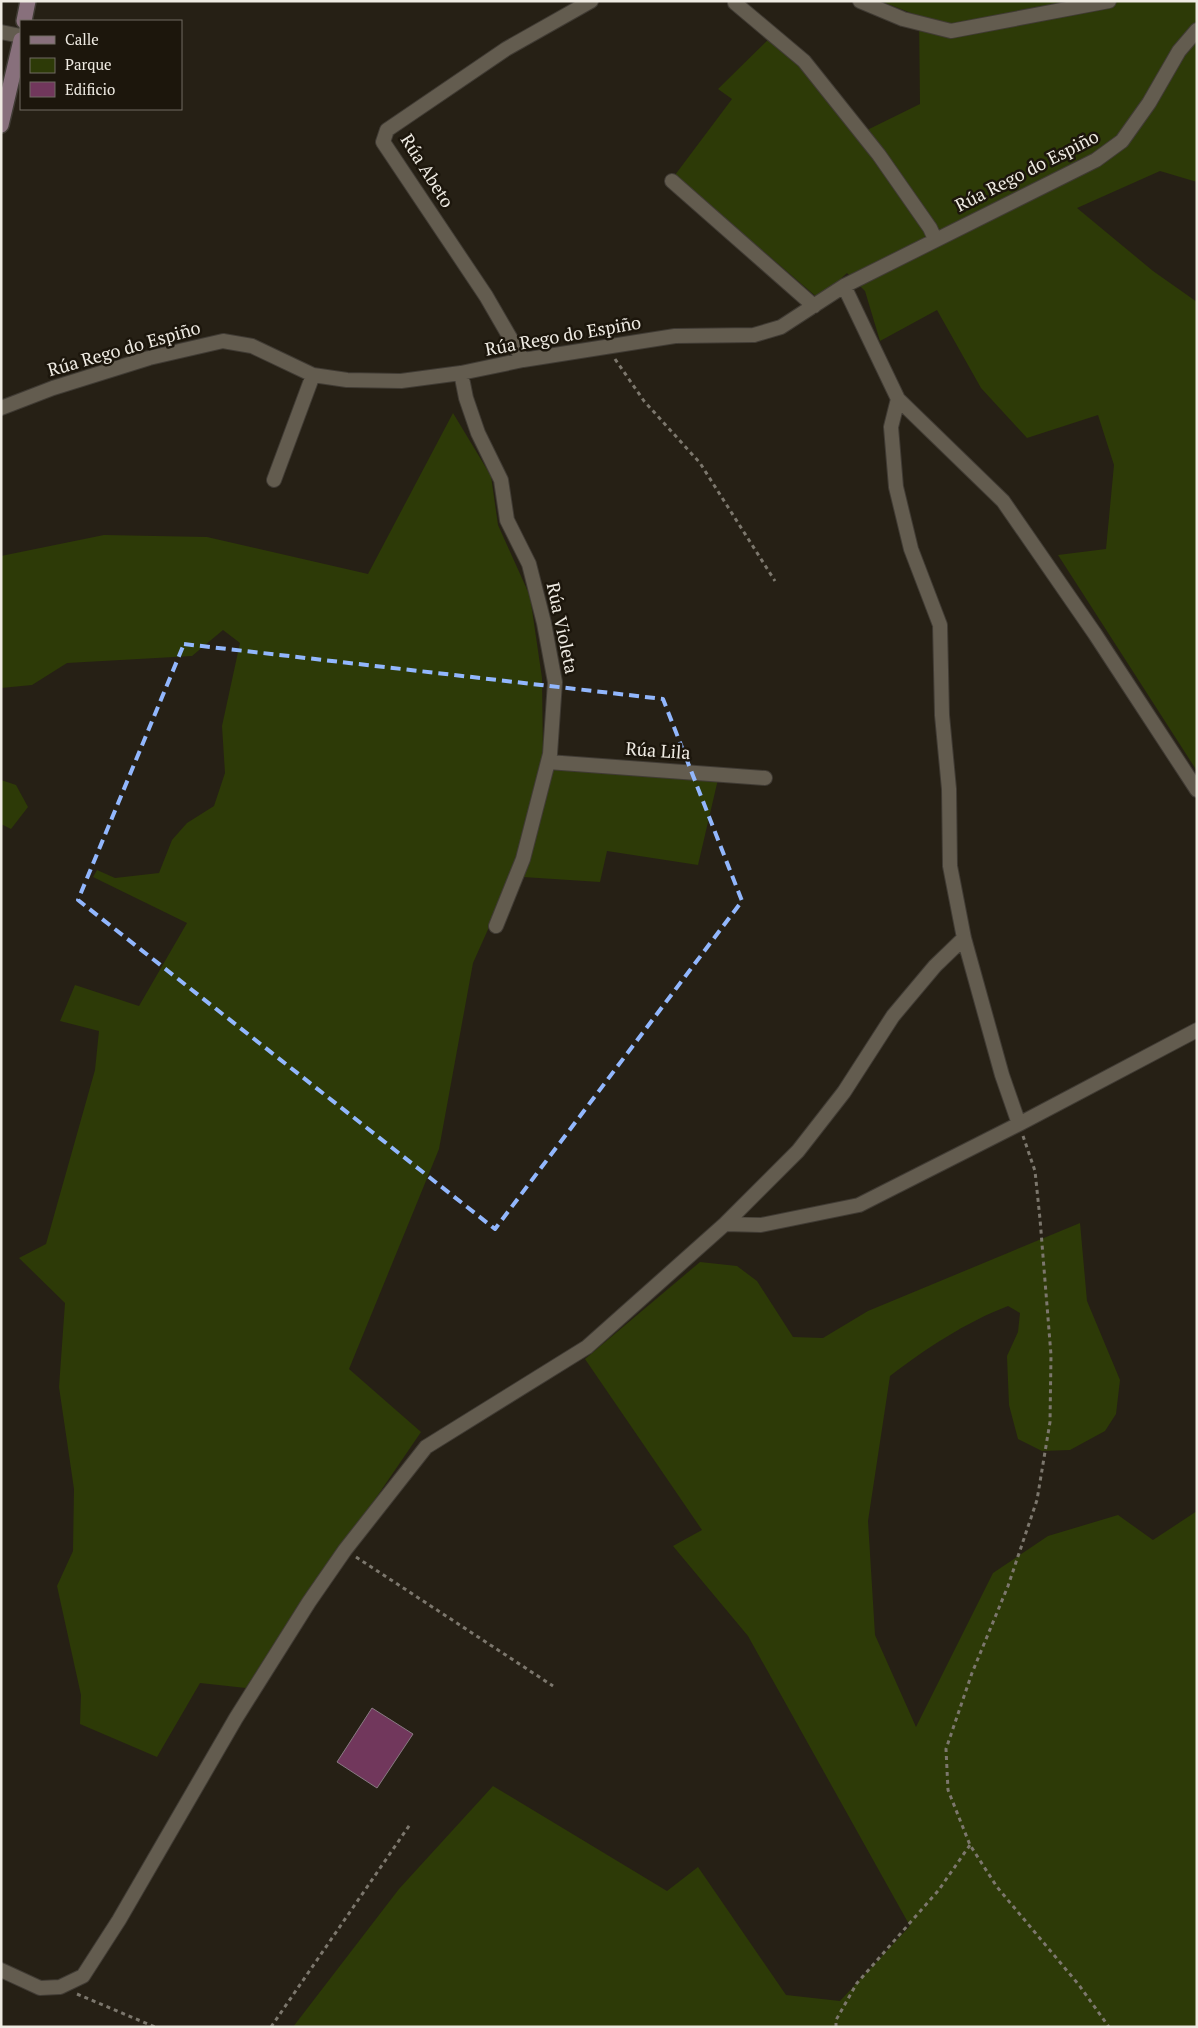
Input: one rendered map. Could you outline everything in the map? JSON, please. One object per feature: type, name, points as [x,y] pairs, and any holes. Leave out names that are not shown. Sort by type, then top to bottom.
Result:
[{"type":"main road","points":[[24,20],[28,1]]},
{"type":"main road","points":[[1,125],[20,44]]},
{"type":"street","name":"Rúa Abeto","points":[[524,360],[486,296],[383,142],[387,130],[506,48],[591,1]]},
{"type":"street","points":[[860,1],[904,19],[951,31],[1109,1]]},
{"type":"street","points":[[735,2],[804,61],[879,155],[930,228],[935,239]]},
{"type":"street","name":"Rúa Rego do Espiño","points":[[1,408],[54,388],[149,358],[223,341],[252,346],[313,375],[347,380],[402,380],[461,373],[524,360],[675,336],[754,336],[781,327],[844,286],[1096,160],[1122,141],[1149,104],[1179,51],[1197,30]]},
{"type":"street","points":[[1,32],[20,36]]},
{"type":"street","points":[[672,181],[814,306]]},
{"type":"street","points":[[844,286],[898,399],[1004,501],[1095,634],[1197,790]]},
{"type":"street","name":"Rúa Violeta","points":[[461,373],[466,398],[478,433],[501,480],[508,520],[529,564],[544,623],[555,682],[548,762],[523,859],[496,926]]},
{"type":"street","points":[[274,480],[313,375]]},
{"type":"street","points":[[898,399],[892,427],[896,487],[911,549],[940,625],[942,715],[949,789],[950,866],[964,938],[1002,1075],[1019,1124]]},
{"type":"street","name":"Rúa Lila","points":[[548,762],[765,778]]},
{"type":"street","points":[[1,1970],[40,1988],[60,1987],[83,1976],[119,1920],[236,1718],[308,1602],[345,1550],[426,1447],[587,1347],[725,1224],[798,1151],[844,1092],[893,1016],[935,966],[964,938]]},
{"type":"street","points":[[725,1224],[761,1225],[859,1205],[1019,1124],[1197,1030]]},
{"type":"path","points":[[606,346],[644,401],[700,463],[775,581]]},
{"type":"path","points":[[1019,1124],[1035,1171],[1040,1219],[1051,1355],[1050,1422],[1037,1500],[1008,1586],[972,1673],[946,1749],[948,1790],[970,1845],[997,1887],[1079,1984],[1109,2027]]},
{"type":"path","points":[[345,1550],[553,1686]]},
{"type":"path","points":[[271,2027],[411,1823]]},
{"type":"path","points":[[836,2027],[836,2020],[857,1983],[938,1891],[970,1845]]},
{"type":"path","points":[[60,1987],[155,2027]]},
{"type":"highlighted area","points":[[184,644],[663,699],[742,901],[495,1229],[78,900]]},
{"type":"green space","points":[[880,1],[1197,1],[1197,182],[1160,171],[1077,208],[1153,271],[1197,302],[1197,771],[1058,555],[1106,549],[1114,465],[1098,415],[1027,438],[981,388],[937,310],[880,341],[865,291],[847,273],[819,299],[675,175],[732,99],[718,89],[774,34],[859,134],[920,104],[919,16]]},
{"type":"green space","points":[[453,413],[491,476],[498,525],[530,596],[542,678],[543,759],[719,775],[698,865],[607,851],[600,882],[523,877],[498,907],[473,963],[439,1149],[349,1369],[421,1432],[246,1688],[200,1683],[157,1757],[80,1724],[81,1695],[57,1586],[73,1551],[74,1489],[59,1387],[65,1303],[19,1258],[46,1244],[95,1070],[99,1031],[60,1021],[75,985],[139,1006],[187,923],[93,877],[97,870],[115,878],[159,873],[172,840],[187,823],[214,806],[225,773],[222,726],[240,643],[223,630],[192,656],[67,663],[32,685],[1,688],[1,556],[104,535],[207,537],[368,574]]},
{"type":"green space","points":[[1,780],[16,785],[28,807],[11,829],[1,824]]},
{"type":"green space","points":[[1080,1223],[1087,1301],[1120,1380],[1116,1414],[1105,1431],[1070,1450],[1042,1451],[1018,1439],[1009,1405],[1007,1356],[1018,1332],[1020,1313],[1008,1306],[992,1312],[946,1337],[890,1376],[868,1521],[875,1635],[916,1727],[993,1573],[1048,1536],[1118,1515],[1153,1540],[1197,1511],[1197,2027],[293,2027],[399,1889],[493,1786],[667,1891],[698,1867],[786,1995],[840,2001],[910,1926],[748,1636],[673,1546],[702,1530],[585,1359],[700,1262],[737,1266],[757,1281],[793,1337],[823,1338],[868,1311]]},
{"type":"building","points":[[372,1708],[413,1734],[377,1788],[337,1762]]}]
